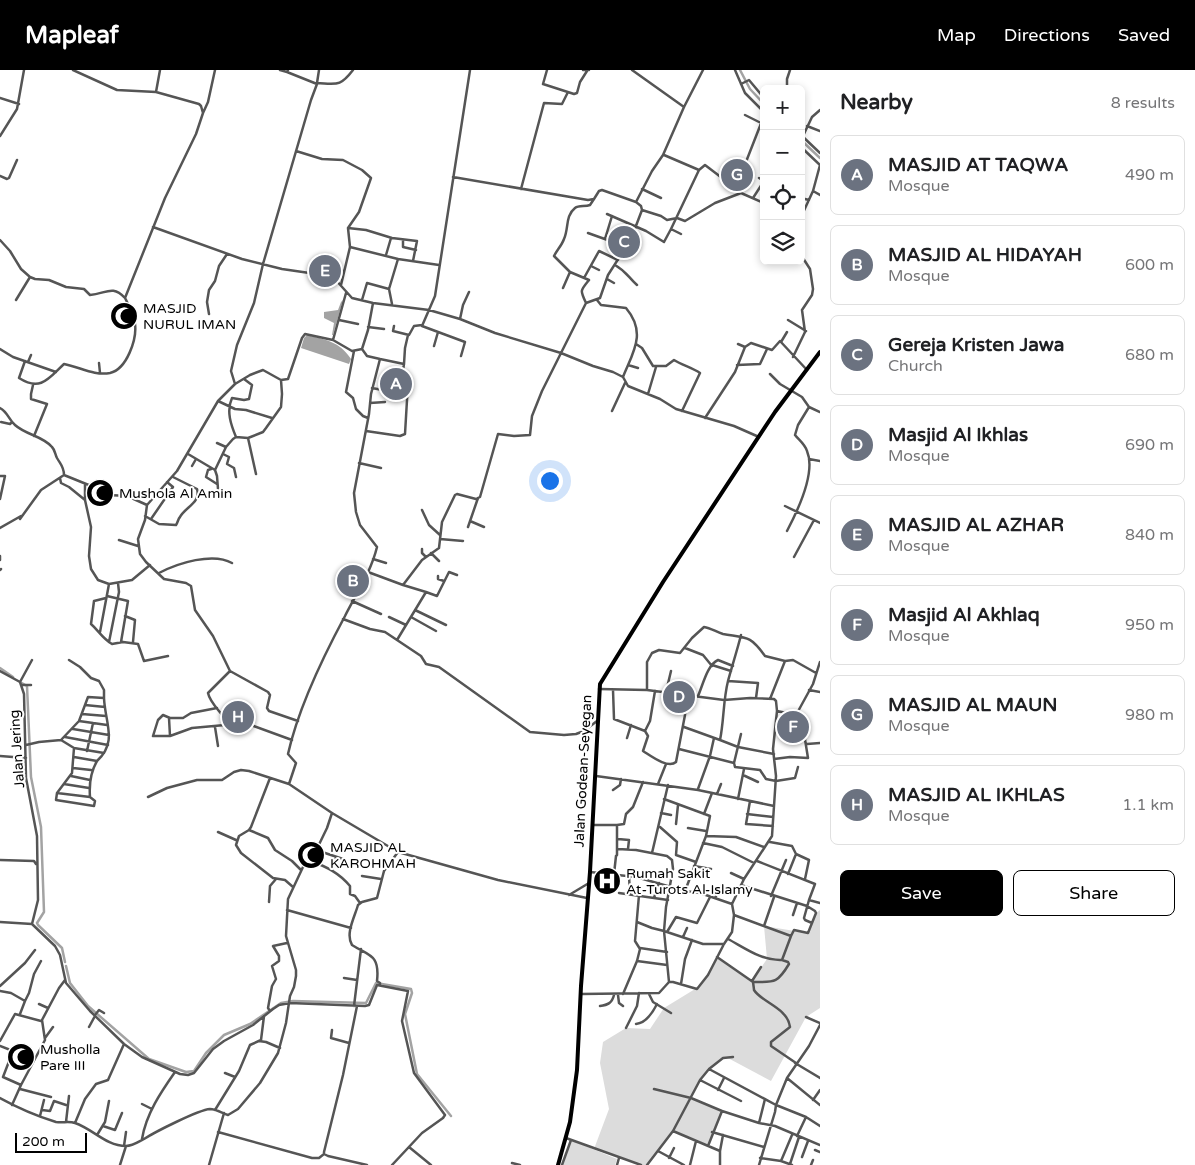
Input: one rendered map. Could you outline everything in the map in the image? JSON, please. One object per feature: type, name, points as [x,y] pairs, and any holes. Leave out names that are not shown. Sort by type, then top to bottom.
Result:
[{"type":"main road","name":"Jalan Godean-Seyegan","points":[[558,1165],[568,1139],[577,1070],[590,872],[599,689],[602,679],[653,598],[790,391],[818,358],[820,352]]},
{"type":"street","points":[[0,136],[16,112],[19,104],[24,70]]},
{"type":"street","points":[[73,70],[117,90],[156,92],[201,106],[207,106]]},
{"type":"street","points":[[156,92],[160,70]]},
{"type":"street","points":[[124,298],[180,165],[196,134],[203,112],[207,106],[214,70]]},
{"type":"street","points":[[280,70],[317,83],[336,85],[344,82],[353,70]]},
{"type":"street","points":[[235,384],[232,371],[237,344],[254,303],[263,264],[317,83],[319,70]]},
{"type":"street","points":[[422,325],[434,296],[440,265],[470,70]]},
{"type":"street","points":[[547,70],[543,84],[574,94],[577,93],[586,70]]},
{"type":"street","points":[[632,70],[684,107]]},
{"type":"street","points":[[636,202],[642,188],[663,155],[703,70]]},
{"type":"street","points":[[735,70],[748,97],[760,108]]},
{"type":"street","points":[[787,85],[790,70]]},
{"type":"street","points":[[742,83],[750,80],[760,93]]},
{"type":"street","points":[[521,188],[544,103],[562,104],[568,92]]},
{"type":"street","points":[[0,98],[19,104]]},
{"type":"street","points":[[201,106],[203,112]]},
{"type":"street","points":[[805,130],[815,113],[820,110]]},
{"type":"street","points":[[745,116],[760,122]]},
{"type":"street","points":[[807,126],[820,131]]},
{"type":"street","points":[[726,181],[735,168],[744,167],[760,130]]},
{"type":"street","points":[[805,139],[820,153]]},
{"type":"street","points":[[296,151],[322,159],[343,160],[371,177],[362,205],[348,228],[350,247],[341,285]]},
{"type":"street","points":[[805,151],[820,165],[813,191],[805,208]]},
{"type":"street","points":[[663,155],[700,170]]},
{"type":"street","points":[[0,176],[8,178],[17,160]]},
{"type":"street","points":[[607,214],[646,231],[664,242],[702,166],[706,165],[741,193],[760,201]]},
{"type":"street","points":[[453,177],[586,200],[594,199]]},
{"type":"street","points":[[753,198],[760,184]]},
{"type":"street","points":[[642,188],[661,198]]},
{"type":"street","points":[[468,527],[498,434],[518,436],[530,434],[531,421],[538,399],[586,303],[600,298],[607,279],[627,247],[636,227],[642,210],[641,206],[636,202],[602,190],[599,191],[590,205],[577,206],[572,212],[568,218],[567,232],[564,240],[554,255],[570,272],[589,281],[581,291],[586,303]]},
{"type":"street","points":[[813,191],[820,195]]},
{"type":"street","points":[[642,210],[667,220],[676,218],[687,221],[711,205],[741,193]]},
{"type":"street","points":[[805,199],[809,200]]},
{"type":"street","points":[[605,239],[612,216]]},
{"type":"street","points":[[153,227],[227,254],[263,264],[282,269],[330,276],[352,298],[372,303],[429,310],[460,319],[494,333],[561,353],[613,372],[623,378],[625,383],[682,410],[734,426],[760,438]]},
{"type":"street","points":[[348,228],[366,230],[391,238],[417,242],[413,261]]},
{"type":"street","points":[[671,229],[681,234]]},
{"type":"street","points":[[588,233],[627,247]]},
{"type":"street","points":[[386,256],[391,238]]},
{"type":"street","points":[[0,240],[10,251],[21,269],[30,277],[49,280],[66,288],[84,289],[90,295],[110,290],[115,291],[124,298],[135,322],[132,341],[125,361],[120,368],[113,372],[89,372],[66,364],[44,383],[33,384],[19,378],[26,362],[32,355]]},
{"type":"street","points":[[403,240],[403,247],[416,250]]},
{"type":"street","points":[[350,247],[398,259],[440,265]]},
{"type":"street","points":[[584,278],[599,251],[618,260]]},
{"type":"street","points":[[209,314],[207,302],[209,290],[227,254]]},
{"type":"street","points":[[392,305],[389,289],[398,259]]},
{"type":"street","points":[[794,357],[806,331],[802,310],[812,295],[812,278],[805,260]]},
{"type":"street","points":[[615,265],[629,274],[631,279],[638,285]]},
{"type":"street","points":[[591,266],[599,270]]},
{"type":"street","points":[[331,270],[344,272]]},
{"type":"street","points":[[563,288],[570,272]]},
{"type":"street","points":[[16,300],[30,277]]},
{"type":"street","points":[[607,279],[614,283]]},
{"type":"street","points":[[362,300],[367,282],[389,289]]},
{"type":"street","points":[[460,319],[463,305],[469,292]]},
{"type":"street","points":[[333,340],[346,293]]},
{"type":"street","points":[[597,300],[601,305],[623,307],[628,310],[637,331],[638,338],[623,378]]},
{"type":"street","points":[[362,349],[372,303]]},
{"type":"street","points":[[339,320],[358,324]]},
{"type":"street","points":[[788,320],[806,331]]},
{"type":"street","points":[[366,431],[400,436],[405,434],[408,383],[402,376],[408,335],[415,325],[422,325],[464,342],[461,356]]},
{"type":"street","points":[[394,326],[393,331],[408,335]]},
{"type":"street","points":[[368,327],[384,329]]},
{"type":"street","points":[[434,346],[438,332]]},
{"type":"street","points":[[705,418],[734,372],[744,347],[753,343],[773,350],[787,332]]},
{"type":"street","points":[[298,721],[269,711],[267,708],[270,695],[268,692],[230,671],[213,636],[194,610],[191,586],[186,583],[166,580],[150,565],[140,554],[138,536],[145,516],[146,506],[173,476],[188,454],[191,445],[197,439],[218,401],[235,384],[263,370],[285,381],[289,378],[304,334],[333,340],[348,350],[362,349]]},
{"type":"street","points":[[781,342],[807,370]]},
{"type":"street","points":[[636,344],[642,348],[653,366],[656,367]]},
{"type":"street","points":[[738,344],[744,347]]},
{"type":"street","points":[[0,348],[26,362],[56,372]]},
{"type":"street","points":[[362,349],[366,356],[404,364]]},
{"type":"street","points":[[737,365],[760,364],[767,349]]},
{"type":"street","points":[[354,351],[346,392],[353,398],[360,414],[368,418]]},
{"type":"street","points":[[289,784],[296,764],[289,756],[298,721],[343,618],[368,572],[376,546],[361,528],[357,518],[354,489],[366,431],[372,388],[380,359]]},
{"type":"street","points":[[656,367],[658,365],[666,366],[674,360],[700,373],[682,410]]},
{"type":"street","points":[[99,363],[100,373]]},
{"type":"street","points":[[628,365],[638,368]]},
{"type":"street","points":[[648,394],[656,367]]},
{"type":"street","points":[[770,374],[780,384],[802,397],[809,407],[820,412]]},
{"type":"street","points":[[225,394],[232,398],[249,399],[252,385],[244,378]]},
{"type":"street","points":[[217,484],[206,477],[208,470],[213,469],[226,447],[236,437],[248,438],[263,432],[281,407],[281,380]]},
{"type":"street","points":[[612,411],[625,383]]},
{"type":"street","points":[[33,384],[31,399],[47,404],[34,436]]},
{"type":"street","points":[[372,388],[389,391],[392,388]]},
{"type":"street","points":[[232,398],[229,405],[230,420],[236,437]]},
{"type":"street","points":[[218,401],[235,409],[246,410],[272,418]]},
{"type":"street","points":[[370,403],[385,402]]},
{"type":"street","points":[[787,531],[797,512],[807,484],[808,451],[795,434],[809,407]]},
{"type":"street","points":[[0,408],[7,413],[17,427],[44,440],[54,449],[56,457],[64,467],[64,476]]},
{"type":"street","points":[[1,422],[10,424],[12,422]]},
{"type":"street","points":[[248,438],[256,474]]},
{"type":"street","points":[[217,443],[226,447]]},
{"type":"street","points":[[188,454],[213,469],[217,476],[218,489]]},
{"type":"street","points":[[223,454],[229,457],[227,463],[234,468],[236,477]]},
{"type":"street","points":[[192,466],[196,459]]},
{"type":"street","points":[[809,459],[820,461]]},
{"type":"street","points":[[359,463],[381,468]]},
{"type":"street","points":[[0,476],[5,476],[1,498]]},
{"type":"street","points":[[20,520],[41,490],[64,476],[109,495],[127,496],[146,506]]},
{"type":"street","points":[[145,516],[159,524],[176,525],[179,517],[196,499],[197,489],[173,476]]},
{"type":"street","points":[[60,478],[60,482],[85,500]]},
{"type":"street","points":[[151,519],[173,487],[167,482]]},
{"type":"street","points":[[85,485],[85,500],[91,526],[89,554],[91,569],[99,582],[109,584],[134,580],[150,565]]},
{"type":"street","points":[[403,585],[426,557],[439,548],[444,517],[456,494],[478,498]]},
{"type":"street","points":[[785,506],[820,523]]},
{"type":"street","points":[[422,510],[430,525],[440,537],[463,541]]},
{"type":"street","points":[[0,528],[22,516]]},
{"type":"street","points":[[794,557],[814,520]]},
{"type":"street","points":[[470,521],[484,528]]},
{"type":"street","points":[[119,540],[138,546]]},
{"type":"street","points":[[422,549],[422,553],[426,557]]},
{"type":"street","points":[[431,553],[439,561]]},
{"type":"street","points":[[159,573],[176,565],[209,559],[224,559],[232,563]]},
{"type":"street","points":[[373,559],[386,563]]},
{"type":"street","points":[[368,572],[436,596],[449,572],[457,575]]},
{"type":"street","points":[[438,576],[438,579],[444,581]]},
{"type":"street","points":[[109,642],[118,598],[118,583]]},
{"type":"street","points":[[109,584],[100,632],[102,638],[114,644],[133,642],[140,645],[144,662],[168,656]]},
{"type":"street","points":[[397,640],[426,592]]},
{"type":"street","points":[[100,632],[91,624],[94,601],[106,597],[128,601],[121,642]]},
{"type":"street","points":[[352,602],[381,614]]},
{"type":"street","points":[[415,610],[446,625]]},
{"type":"street","points":[[125,616],[135,620],[133,642]]},
{"type":"street","points":[[389,617],[406,625]]},
{"type":"street","points":[[411,617],[436,631]]},
{"type":"street","points":[[343,618],[370,629],[382,631],[397,640],[421,656],[428,665],[439,667],[530,732],[572,735],[584,731],[597,721]]},
{"type":"street","points":[[647,690],[647,662],[652,653],[659,650],[679,654],[704,627],[719,633],[741,636],[761,648],[766,656],[785,661],[792,660],[816,673]]},
{"type":"street","points":[[720,740],[724,721],[724,700],[741,636]]},
{"type":"street","points":[[685,648],[703,655],[712,665],[731,671]]},
{"type":"street","points":[[22,683],[32,660]]},
{"type":"street","points":[[69,660],[80,667],[91,678],[99,681],[104,690],[109,745],[91,770],[90,797]]},
{"type":"street","points":[[698,696],[712,665],[718,660],[733,666]]},
{"type":"street","points":[[770,699],[785,661]]},
{"type":"street","points":[[796,715],[809,690],[820,662]]},
{"type":"street","points":[[0,671],[22,683],[31,685]]},
{"type":"street","points":[[230,671],[208,693],[211,701],[226,720],[248,724],[292,740]]},
{"type":"street","points":[[666,692],[671,671]]},
{"type":"street","points":[[728,681],[758,683],[756,698]]},
{"type":"street","name":"Jalan Jering","points":[[22,683],[29,745],[26,758],[26,778],[36,824],[38,866],[38,907],[32,924]]},
{"type":"street","points":[[599,689],[647,690],[724,700],[756,698],[775,700],[773,749],[776,781],[770,842],[744,879],[732,904],[734,915],[732,932],[708,975],[697,989],[670,982]]},
{"type":"street","points":[[613,690],[614,719],[645,731],[648,736],[644,752],[666,764],[673,765],[679,749],[686,694]]},
{"type":"street","points":[[809,690],[820,692]]},
{"type":"street","points":[[645,731],[650,720],[656,691]]},
{"type":"street","points":[[29,745],[38,742],[61,740],[66,737],[79,722],[89,696],[104,698]]},
{"type":"street","points":[[85,705],[105,707]]},
{"type":"street","points":[[217,708],[191,713],[185,717],[169,717],[165,715],[160,717],[152,735],[154,737],[170,736],[192,728],[225,725],[226,720]]},
{"type":"street","points":[[774,759],[790,757],[808,759],[802,721],[796,715],[776,711]]},
{"type":"street","points":[[82,714],[106,716]]},
{"type":"street","points":[[169,717],[170,736]]},
{"type":"street","points":[[79,722],[108,725]]},
{"type":"street","points":[[87,751],[93,723]]},
{"type":"street","points":[[627,738],[631,725]]},
{"type":"street","points":[[683,726],[738,747],[774,754]]},
{"type":"street","points":[[214,727],[218,746]]},
{"type":"street","points":[[72,729],[109,735]]},
{"type":"street","points":[[734,763],[741,734]]},
{"type":"street","points":[[66,737],[109,745]]},
{"type":"street","points":[[698,790],[714,738]]},
{"type":"street","points":[[61,740],[74,748],[104,753]]},
{"type":"street","points":[[807,744],[820,743]]},
{"type":"street","points":[[57,793],[90,797],[96,802],[93,807],[56,800],[57,793],[71,776],[74,748]]},
{"type":"street","points":[[679,749],[734,763],[735,767],[760,770],[766,779],[776,781],[795,778],[798,766]]},
{"type":"street","points":[[0,756],[26,758]]},
{"type":"street","points":[[74,757],[96,761]]},
{"type":"street","points":[[658,784],[666,764]]},
{"type":"street","points":[[73,768],[91,770]]},
{"type":"street","points":[[738,799],[744,769]]},
{"type":"street","points":[[148,797],[167,788],[197,780],[222,780],[234,772],[248,771],[289,784],[332,813],[398,852],[498,880],[588,898]]},
{"type":"street","points":[[743,775],[758,782]]},
{"type":"street","points":[[71,776],[90,780]]},
{"type":"street","points":[[594,776],[668,785],[774,806]]},
{"type":"street","points":[[270,778],[249,830],[239,836],[236,840],[236,845],[241,853],[276,879],[285,880],[293,887]]},
{"type":"street","points":[[613,790],[620,785],[621,779]]},
{"type":"street","points":[[592,825],[624,824],[626,814],[633,807],[643,782]]},
{"type":"street","points":[[64,784],[90,788]]},
{"type":"street","points":[[717,794],[721,784]]},
{"type":"street","points":[[652,854],[660,827],[661,813],[668,785]]},
{"type":"street","points":[[704,814],[712,793]]},
{"type":"street","points":[[664,800],[710,817],[706,836],[685,891]]},
{"type":"street","points":[[750,802],[746,824],[773,826]]},
{"type":"street","points":[[676,824],[678,805]]},
{"type":"street","points":[[0,1098],[40,1116],[59,1122],[75,1123],[108,1142],[125,1146],[133,1145],[202,1111],[208,1109],[230,1114],[245,1102],[263,1080],[280,1048],[296,970],[287,943],[288,899],[304,865],[311,861],[332,813]]},
{"type":"street","points":[[661,813],[671,815]]},
{"type":"street","points":[[747,814],[773,817]]},
{"type":"street","points":[[614,874],[618,848],[617,825]]},
{"type":"street","points":[[660,827],[678,842],[676,855],[672,860]]},
{"type":"street","points":[[688,828],[706,831]]},
{"type":"street","points":[[249,830],[270,839],[275,850],[292,861],[301,870]]},
{"type":"street","points":[[218,832],[236,840]]},
{"type":"street","points":[[706,836],[736,837],[764,848]]},
{"type":"street","points":[[618,839],[629,840],[628,849]]},
{"type":"street","points":[[770,842],[792,846],[796,854],[809,861],[805,880]]},
{"type":"street","points":[[703,843],[722,847],[815,884],[807,906],[805,919],[812,923]]},
{"type":"street","points":[[618,848],[668,856],[672,860],[673,869],[666,931],[667,965],[670,982]]},
{"type":"street","points":[[316,850],[343,859]]},
{"type":"street","points":[[360,903],[377,898],[380,893],[381,879],[384,872],[398,852]]},
{"type":"street","points":[[788,874],[796,854]]},
{"type":"street","points":[[676,855],[696,862]]},
{"type":"street","points":[[332,870],[336,857]]},
{"type":"street","points":[[0,860],[34,860],[38,866]]},
{"type":"street","points":[[764,926],[772,896],[786,860]]},
{"type":"street","points":[[311,861],[341,875],[350,886],[350,894],[355,896],[360,903]]},
{"type":"street","points":[[694,866],[710,869]]},
{"type":"street","points":[[590,872],[629,876],[659,882],[732,904]]},
{"type":"street","points":[[731,873],[744,879]]},
{"type":"street","points":[[362,876],[381,879]]},
{"type":"street","points":[[629,876],[630,894]]},
{"type":"street","points":[[268,902],[270,886],[276,879]]},
{"type":"street","points":[[654,898],[659,882]]},
{"type":"street","points":[[569,895],[589,883]]},
{"type":"street","points":[[715,898],[722,885]]},
{"type":"street","points":[[741,885],[807,906],[816,912],[808,933],[794,930],[782,960]]},
{"type":"street","points":[[619,892],[668,900]]},
{"type":"street","points":[[639,895],[635,941],[640,948],[667,952]]},
{"type":"street","points":[[666,931],[676,917],[697,923],[710,896]]},
{"type":"street","points":[[809,900],[820,903]]},
{"type":"street","points":[[360,903],[351,928],[350,942],[355,947],[371,955],[376,965],[377,982],[408,992],[402,1021],[414,1073],[445,1115],[422,1133],[393,1165]]},
{"type":"street","points":[[793,915],[797,903]]},
{"type":"street","points":[[287,910],[351,928]]},
{"type":"street","points":[[734,915],[791,936]]},
{"type":"street","points":[[0,922],[32,924],[55,946],[60,955],[65,980],[78,998],[124,1044],[146,1060],[184,1075],[194,1073],[213,1049],[280,1005],[290,1003],[368,1006],[377,985],[380,984]]},
{"type":"street","points":[[637,922],[692,940],[709,944],[724,944]]},
{"type":"street","points":[[683,937],[687,928]]},
{"type":"street","points":[[717,957],[752,981],[777,980],[789,964],[782,960],[762,957],[728,939]]},
{"type":"street","points":[[681,984],[685,959],[692,940]]},
{"type":"street","points":[[270,1010],[272,986],[276,979],[272,966],[279,961],[273,946],[287,943]]},
{"type":"street","points":[[623,994],[637,961],[640,948]]},
{"type":"street","points":[[218,1132],[312,1158],[319,1158],[324,1154],[349,1044],[361,949]]},
{"type":"street","points":[[0,986],[25,963],[35,950]]},
{"type":"street","points":[[20,1014],[30,993],[34,974],[41,960]]},
{"type":"street","points":[[637,961],[667,965]]},
{"type":"street","points":[[761,967],[752,981],[755,991],[781,1011],[790,1024],[790,1027],[771,1042],[770,1046],[820,1078]]},
{"type":"street","points":[[344,978],[357,980]]},
{"type":"street","points":[[45,1038],[41,1021],[65,980]]},
{"type":"street","points":[[581,994],[659,993],[670,982]]},
{"type":"street","points":[[0,991],[11,993],[25,1001]]},
{"type":"street","points":[[626,1028],[640,993]]},
{"type":"street","points":[[649,994],[653,1002],[671,1013]]},
{"type":"street","points":[[600,1006],[609,1004],[613,1000],[614,995]]},
{"type":"street","points":[[618,995],[623,1006]]},
{"type":"street","points":[[39,1004],[48,1008]]},
{"type":"street","points":[[636,1024],[642,1023],[653,1011],[656,1004]]},
{"type":"street","points":[[89,1027],[99,1010],[104,1013]]},
{"type":"street","points":[[0,1041],[14,1016],[20,1014],[41,1021]]},
{"type":"street","points":[[259,1041],[262,1038],[264,1016]]},
{"type":"street","points":[[759,1165],[772,1125],[776,1105],[787,1078],[809,1046],[820,1024],[806,1017]]},
{"type":"street","points":[[12,1105],[45,1038],[53,1027]]},
{"type":"street","points":[[332,1030],[331,1038],[349,1044]]},
{"type":"street","points":[[215,1110],[235,1077],[251,1044],[259,1041],[280,1048]]},
{"type":"street","points":[[75,1123],[85,1099],[96,1083],[108,1080],[124,1044]]},
{"type":"street","points":[[0,1046],[12,1051],[2,1077],[20,1087],[51,1097]]},
{"type":"street","points":[[647,1165],[673,1131],[700,1080],[709,1069],[726,1057],[734,1057]]},
{"type":"street","points":[[10,1058],[19,1060]]},
{"type":"street","points":[[709,1069],[776,1105],[806,1117],[820,1126]]},
{"type":"street","points":[[142,1140],[152,1109],[175,1072]]},
{"type":"street","points":[[225,1073],[235,1077]]},
{"type":"street","points":[[718,1090],[724,1077]]},
{"type":"street","points":[[787,1078],[820,1105]]},
{"type":"street","points":[[700,1080],[741,1102]]},
{"type":"street","points":[[654,1089],[691,1098],[722,1111],[759,1123],[772,1125],[820,1146]]},
{"type":"street","points":[[813,1100],[820,1090]]},
{"type":"street","points":[[66,1122],[66,1105],[69,1096]]},
{"type":"street","points":[[759,1123],[765,1099]]},
{"type":"street","points":[[40,1116],[44,1100]]},
{"type":"street","points":[[42,1110],[50,1112],[54,1101],[66,1105]]},
{"type":"street","points":[[97,1135],[103,1126],[109,1101]]},
{"type":"street","points":[[142,1104],[152,1109]]},
{"type":"street","points":[[708,1146],[722,1111]]},
{"type":"street","points":[[103,1126],[115,1130],[122,1113]]},
{"type":"street","points":[[209,1165],[224,1113]]},
{"type":"street","points":[[760,1158],[791,1164],[798,1137],[806,1117]]},
{"type":"street","points":[[673,1131],[720,1151]]},
{"type":"street","points":[[120,1165],[125,1146],[126,1132]]},
{"type":"street","points":[[712,1132],[764,1147]]},
{"type":"street","points":[[781,1161],[792,1134]]},
{"type":"street","points":[[720,1165],[723,1135]]},
{"type":"street","points":[[562,1165],[568,1139],[641,1165]]},
{"type":"street","points":[[690,1165],[696,1141]]},
{"type":"street","points":[[802,1157],[808,1141]]},
{"type":"street","points":[[410,1148],[431,1165]]},
{"type":"street","points":[[669,1158],[674,1148]]},
{"type":"street","points":[[815,1150],[820,1152]]},
{"type":"street","points":[[658,1151],[678,1164],[684,1165]]},
{"type":"street","points":[[324,1154],[367,1165]]},
{"type":"street","points":[[617,1165],[619,1158]]},
{"type":"street","points":[[811,1165],[813,1160]]},
{"type":"street","points":[[512,1163],[520,1165]]},
{"type":"shaded area","points":[[343,300],[332,335],[334,323],[324,318],[324,312],[338,310]]},
{"type":"shaded area","points":[[307,335],[326,340],[342,348],[351,359],[349,364],[301,348]]},
{"type":"shaded area","points":[[820,910],[820,1008],[806,1017],[771,1081],[726,1057],[705,1074],[691,1097],[723,1111],[708,1146],[673,1131],[647,1165],[641,1165],[594,1149],[609,1109],[600,1063],[603,1042],[626,1028],[650,1029],[664,1008],[700,986],[717,957],[752,981],[767,959],[764,926],[807,933],[816,913]]},
{"type":"shaded area","points":[[571,1140],[617,1159],[615,1165],[562,1165]]},
{"type":"waterway","points":[[740,70],[750,89],[760,100]]},
{"type":"waterway","points":[[805,144],[820,158]]},
{"type":"waterway","points":[[0,668],[13,677]]},
{"type":"waterway","points":[[20,682],[27,686],[31,777],[41,827],[44,912],[37,923],[62,948],[65,962]]},
{"type":"waterway","points":[[66,966],[70,983],[88,1006],[149,1059],[186,1072],[194,1071],[206,1053],[224,1035],[250,1024],[281,1003],[293,1001],[366,1003],[376,983],[411,989],[412,993],[405,1014],[417,1074],[451,1116]]},
{"type":"place","name":"MASJID AL MAUN","points":[[737,175]]},
{"type":"place","name":"Gereja Kristen Jawa","points":[[624,242]]},
{"type":"place","name":"MASJID AL AZHAR","points":[[325,271]]},
{"type":"place","name":"MASJID NURUL IMAN","points":[[124,316]]},
{"type":"place","name":"MASJID AT TAQWA","points":[[396,384]]},
{"type":"place","name":"Mushola Al Amin","points":[[100,493]]},
{"type":"place","name":"MASJID AL HIDAYAH","points":[[353,581]]},
{"type":"place","name":"Masjid Al Ikhlas","points":[[679,697]]},
{"type":"place","name":"MASJID AL IKHLAS","points":[[238,717]]},
{"type":"place","name":"Masjid Al Akhlaq","points":[[793,727]]},
{"type":"place","name":"MASJID AL KAROHMAH","points":[[311,855]]},
{"type":"place","name":"Rumah Sakit At-Turots Al-Islamy","points":[[607,881]]},
{"type":"place","name":"Musholla Pare III","points":[[21,1057]]}]
